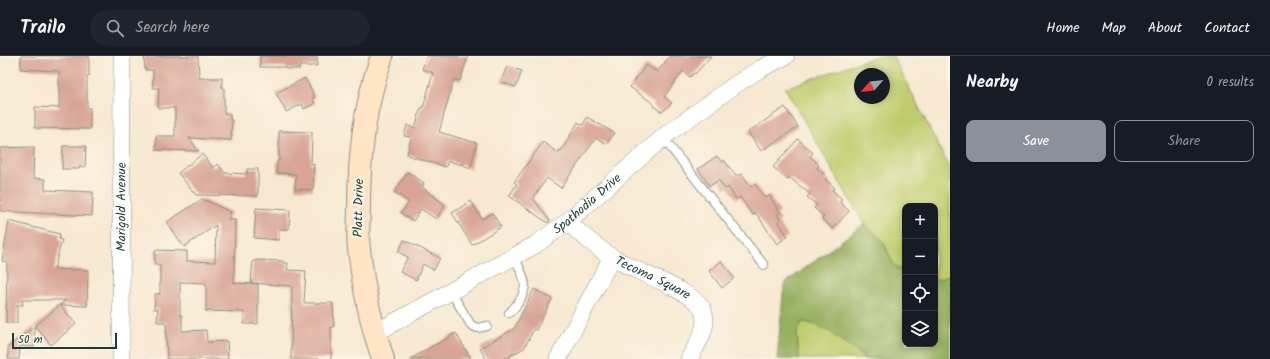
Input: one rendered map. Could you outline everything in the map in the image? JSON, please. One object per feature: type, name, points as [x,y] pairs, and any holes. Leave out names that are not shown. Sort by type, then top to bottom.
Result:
[{"type":"street","name":"Marigold Avenue","points":[[121,359],[122,56]]},
{"type":"street","name":"Platt Drive","points":[[382,56],[365,115],[358,195],[358,247],[363,279],[375,334],[383,359]]},
{"type":"street","name":"Spathodia Drive","points":[[375,334],[535,245],[567,222],[663,138],[735,85],[760,69],[786,56]]},
{"type":"street","points":[[567,222],[612,257]]},
{"type":"street","name":"Tecoma Square","points":[[558,359],[612,257],[674,288],[692,298],[702,307],[705,316],[703,332],[689,359]]},
{"type":"lane","points":[[663,138],[764,265]]},
{"type":"lane","points":[[509,313],[516,307],[521,299],[525,282],[514,257]]},
{"type":"lane","points":[[451,292],[471,325],[477,328],[487,326]]},
{"type":"green space","points":[[877,56],[893,56],[950,169],[950,275],[938,280],[938,203],[902,203],[902,271],[894,265],[883,241],[864,224],[785,88]]},
{"type":"green space","points":[[864,224],[883,241],[894,265],[902,271],[902,347],[938,347],[938,280],[950,275],[950,359],[866,359],[830,332],[811,323],[802,322],[797,333],[799,359],[777,359],[784,284]]},
{"type":"green space","points":[[801,322],[810,323],[828,330],[866,359],[799,359],[797,333]]},
{"type":"building","points":[[21,56],[89,56],[89,76],[87,76],[87,108],[90,108],[90,129],[35,128],[35,107],[59,108],[59,71],[21,69]]},
{"type":"building","points":[[144,56],[198,56],[199,78],[222,78],[222,88],[224,88],[224,113],[230,114],[230,120],[232,120],[231,140],[189,138],[199,151],[156,150],[156,136],[175,136],[175,108],[158,108],[159,88],[153,88],[153,70],[145,70]]},
{"type":"building","points":[[260,56],[317,56],[317,66],[299,66],[300,69],[286,69],[286,67],[260,67]]},
{"type":"building","points":[[427,56],[468,56],[460,81],[454,79],[439,132],[477,143],[470,169],[461,163],[463,165],[448,161],[446,167],[407,155],[411,137],[404,136],[407,125],[415,128],[421,108],[423,108],[433,73],[422,69]]},
{"type":"building","points":[[670,56],[711,56],[695,74],[694,73],[690,77],[683,71],[664,97],[672,103],[662,112],[653,106],[654,104],[630,87],[646,65],[657,72]]},
{"type":"building","points":[[507,66],[522,71],[516,87],[501,82]]},
{"type":"building","points":[[305,78],[315,97],[312,98],[315,103],[304,109],[302,104],[286,112],[276,93]]},
{"type":"building","points":[[785,107],[798,127],[761,151],[748,132]]},
{"type":"building","points":[[587,117],[614,133],[607,144],[596,138],[561,188],[547,178],[533,198],[550,221],[548,223],[509,196],[517,184],[514,182],[543,142],[558,153],[560,150],[561,151],[578,122],[583,125]]},
{"type":"building","points":[[279,131],[312,132],[311,164],[314,164],[313,190],[295,189],[296,174],[277,173],[277,161],[279,161]]},
{"type":"building","points":[[798,139],[813,153],[810,156],[819,165],[817,168],[827,177],[825,179],[835,188],[832,190],[842,199],[840,202],[849,211],[833,229],[822,219],[824,217],[814,208],[817,205],[807,197],[810,194],[789,177],[787,180],[773,167]]},
{"type":"building","points":[[63,146],[86,146],[85,167],[79,167],[79,169],[62,169]]},
{"type":"building","points":[[34,147],[33,178],[45,179],[45,190],[93,192],[92,216],[0,211],[0,148]]},
{"type":"building","points":[[202,154],[213,168],[218,164],[225,173],[247,174],[247,169],[258,169],[258,196],[196,195],[178,173]]},
{"type":"building","points":[[717,156],[722,162],[724,160],[735,175],[736,174],[738,176],[742,174],[751,187],[755,184],[765,198],[769,195],[780,212],[777,215],[781,220],[778,222],[788,236],[777,244],[756,213],[753,215],[740,197],[736,199],[728,187],[725,189],[719,180],[710,186],[698,169]]},
{"type":"building","points":[[408,172],[424,183],[422,187],[445,205],[436,219],[421,209],[413,221],[401,213],[409,202],[394,192]]},
{"type":"building","points":[[202,199],[231,212],[228,220],[235,220],[234,283],[258,284],[258,324],[244,324],[244,312],[206,311],[206,283],[180,282],[180,315],[182,315],[182,331],[206,330],[207,342],[227,341],[228,359],[167,359],[166,322],[157,322],[158,309],[154,309],[155,294],[160,294],[160,265],[155,264],[155,250],[187,251],[187,261],[215,262],[216,225],[184,247],[167,222]]},
{"type":"building","points":[[471,201],[482,219],[492,213],[501,227],[472,245],[452,213]]},
{"type":"building","points":[[256,208],[290,210],[289,229],[279,229],[279,240],[254,238]]},
{"type":"building","points":[[9,221],[60,234],[59,239],[62,240],[54,269],[88,270],[87,306],[60,305],[66,300],[22,300],[23,305],[17,305],[17,323],[6,323],[7,262],[2,261]]},
{"type":"building","points":[[404,240],[440,258],[434,270],[423,264],[416,280],[400,272],[408,257],[398,252]]},
{"type":"building","points":[[253,261],[283,261],[283,263],[288,263],[287,270],[306,271],[304,303],[333,303],[334,327],[331,327],[331,359],[291,359],[292,286],[251,283]]},
{"type":"building","points":[[721,261],[734,278],[722,288],[709,271]]},
{"type":"building","points":[[534,289],[552,299],[536,330],[534,329],[524,348],[505,359],[486,359],[480,348],[514,329]]},
{"type":"building","points":[[60,305],[76,324],[51,345],[35,326]]},
{"type":"building","points":[[35,326],[34,347],[20,346],[19,359],[8,359],[8,347]]},
{"type":"building","points":[[456,333],[471,359],[410,359]]}]
